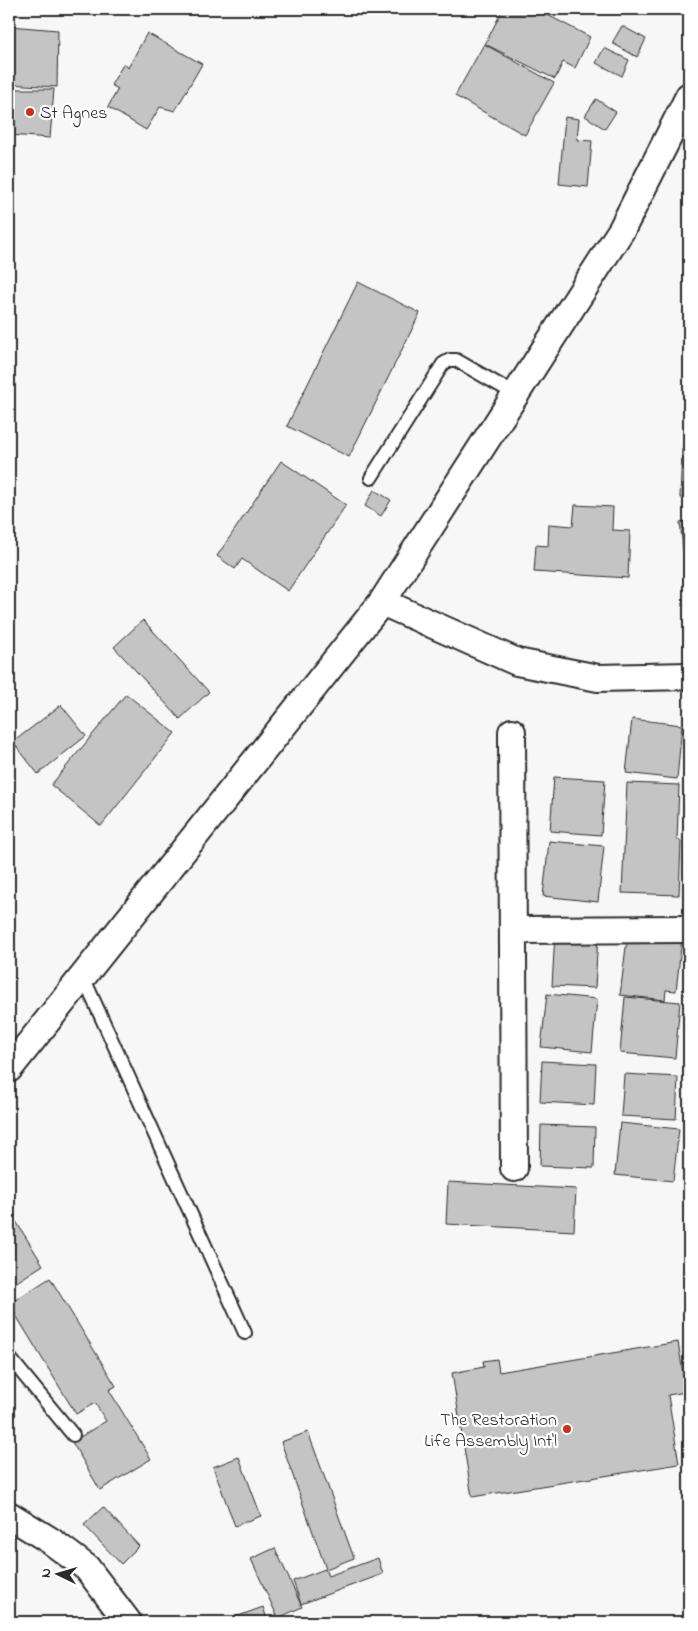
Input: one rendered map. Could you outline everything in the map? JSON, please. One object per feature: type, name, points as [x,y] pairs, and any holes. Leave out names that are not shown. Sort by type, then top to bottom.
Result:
[{"type":"street","points":[[9,1069],[382,602],[622,229],[689,96]]},
{"type":"street","points":[[382,602],[517,662],[598,678],[689,676]]},
{"type":"street","points":[[512,732],[514,1168]]},
{"type":"street","points":[[513,930],[689,929]]},
{"type":"street","points":[[9,1515],[51,1540],[87,1568],[128,1622]]},
{"type":"lane","points":[[371,478],[442,364],[450,360],[456,360],[516,394]]},
{"type":"lane","points":[[82,977],[245,1332]]},
{"type":"lane","points":[[9,1357],[73,1434]]},
{"type":"building","points":[[503,9],[536,9],[590,37],[575,68],[563,62],[555,79],[485,44]]},
{"type":"building","points":[[9,26],[58,30],[57,87],[9,84]]},
{"type":"building","points":[[622,26],[646,39],[637,57],[612,43]]},
{"type":"building","points":[[147,33],[202,64],[175,111],[160,107],[146,130],[108,107],[118,89],[111,85],[124,63],[128,68]]},
{"type":"building","points":[[484,44],[554,83],[525,135],[455,96]]},
{"type":"building","points":[[604,48],[629,60],[622,76],[596,63]]},
{"type":"building","name":"St Agnes","points":[[9,89],[54,89],[50,138],[9,135]]},
{"type":"building","points":[[596,99],[616,112],[605,129],[585,116]]},
{"type":"building","points":[[565,117],[579,119],[577,140],[592,141],[588,187],[559,184]]},
{"type":"building","points":[[358,282],[420,313],[349,457],[287,426]]},
{"type":"building","points":[[687,330],[689,330],[689,347],[686,347]]},
{"type":"building","points":[[682,449],[689,449],[689,499],[680,498]]},
{"type":"building","points":[[281,461],[346,505],[288,591],[242,559],[235,569],[217,556]]},
{"type":"building","points":[[374,490],[391,500],[381,516],[365,506]]},
{"type":"building","points":[[575,505],[613,507],[612,530],[630,531],[628,578],[534,572],[536,545],[548,546],[549,524],[573,526]]},
{"type":"building","points":[[689,521],[689,602],[680,522]]},
{"type":"building","points":[[143,620],[209,692],[180,719],[114,647]]},
{"type":"building","points":[[126,694],[175,733],[101,826],[51,785]]},
{"type":"building","points":[[61,705],[86,736],[38,774],[13,742]]},
{"type":"building","points":[[632,719],[682,725],[677,779],[626,773]]},
{"type":"building","points":[[554,777],[605,780],[601,835],[550,831]]},
{"type":"building","points":[[627,783],[679,785],[677,840],[681,841],[679,895],[622,893]]},
{"type":"building","points":[[549,841],[604,846],[598,902],[543,896]]},
{"type":"building","points":[[628,931],[682,938],[676,991],[666,990],[665,1000],[620,995]]},
{"type":"building","points":[[555,933],[598,935],[595,988],[552,986]]},
{"type":"building","points":[[547,994],[597,999],[592,1052],[541,1047]]},
{"type":"building","points":[[625,997],[680,1002],[675,1058],[620,1053]]},
{"type":"building","points":[[542,1061],[596,1064],[594,1105],[540,1102]]},
{"type":"building","points":[[624,1074],[678,1077],[676,1119],[621,1116]]},
{"type":"building","points":[[620,1123],[679,1129],[673,1181],[615,1175]]},
{"type":"building","points":[[541,1125],[595,1127],[594,1168],[540,1166]]},
{"type":"building","points":[[448,1182],[576,1189],[574,1231],[446,1224]]},
{"type":"building","points":[[9,1210],[43,1265],[9,1287]]},
{"type":"building","points":[[50,1278],[116,1386],[109,1390],[151,1459],[100,1490],[72,1442],[106,1421],[95,1403],[76,1414],[9,1304]]},
{"type":"building","name":"The Restoration Life Assembly Int'l","points":[[678,1342],[686,1392],[668,1395],[679,1464],[472,1497],[452,1373],[484,1367],[483,1361],[497,1359],[499,1372]]},
{"type":"building","points":[[308,1432],[354,1558],[326,1569],[281,1442]]},
{"type":"building","points":[[239,1457],[261,1516],[235,1526],[213,1467]]},
{"type":"building","points":[[103,1507],[139,1546],[121,1564],[84,1525]]},
{"type":"building","points":[[275,1548],[302,1607],[278,1618],[251,1559]]},
{"type":"building","points":[[378,1558],[383,1574],[301,1604],[293,1581],[325,1569],[328,1576]]},
{"type":"building","points":[[263,1607],[268,1622],[225,1622],[225,1621]]},
{"type":"place","name":"St Agnes","points":[[30,112]]},
{"type":"place","name":"The Restoration Life Assembly Int'l","points":[[567,1429]]}]
